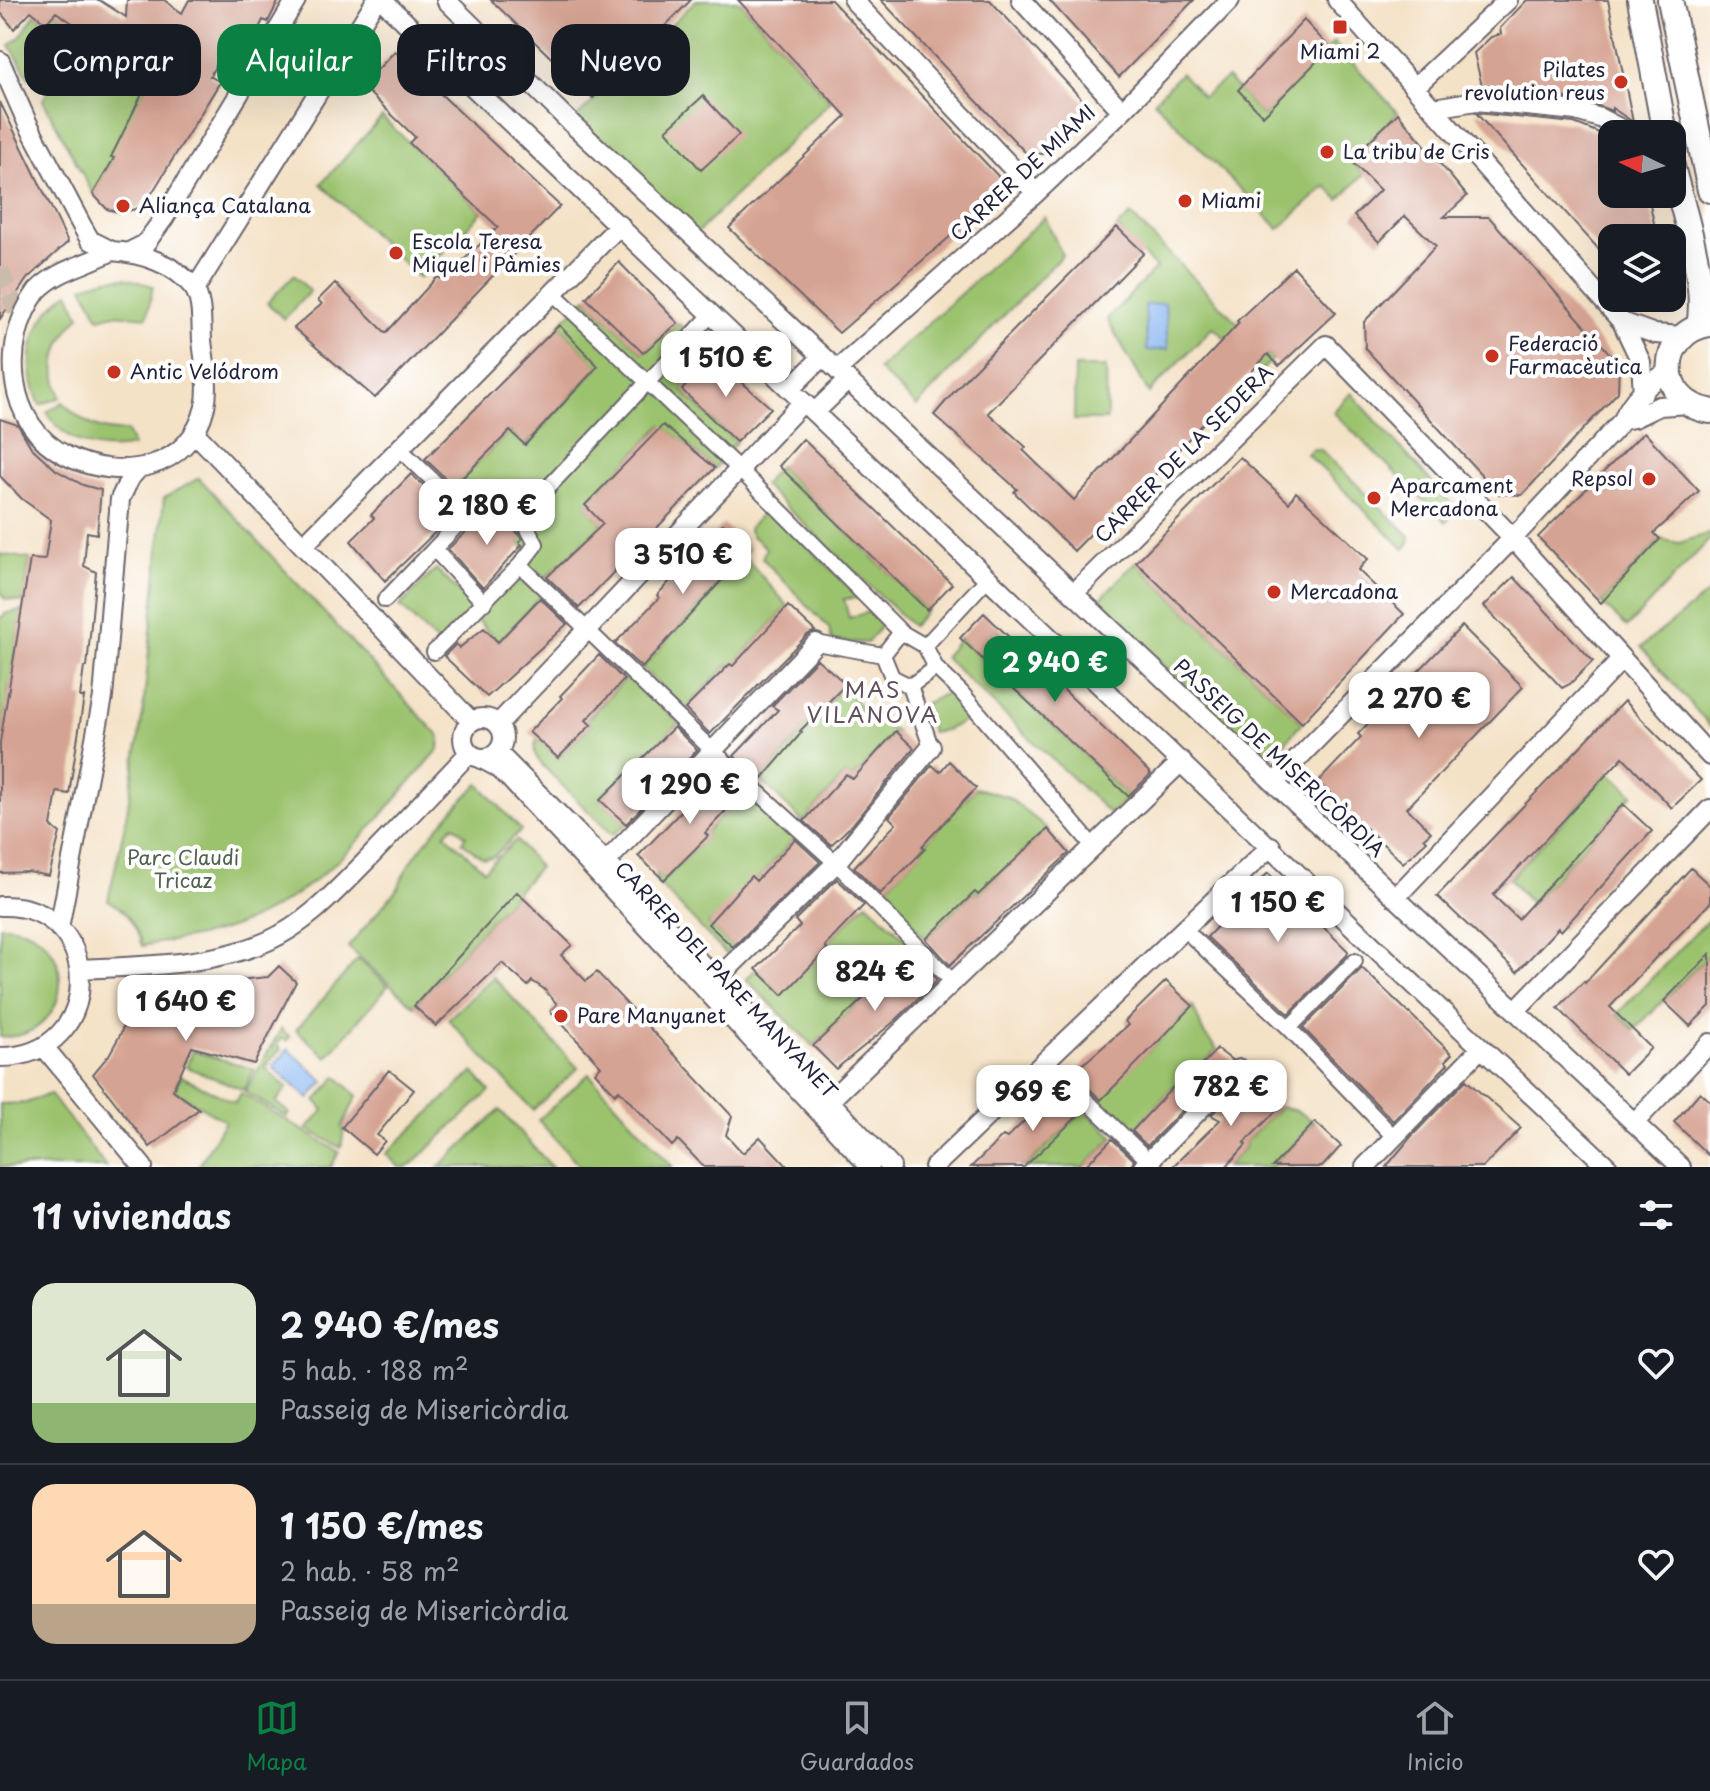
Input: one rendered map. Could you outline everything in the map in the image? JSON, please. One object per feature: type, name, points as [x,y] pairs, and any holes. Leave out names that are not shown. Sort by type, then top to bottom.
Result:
[{"type":"main road","points":[[1640,0],[1662,120]]},
{"type":"main road","points":[[1670,0],[1710,190]]},
{"type":"main road","points":[[1682,208],[1698,273],[1702,310],[1697,328],[1673,349],[1669,368],[1674,387],[1703,411]]},
{"type":"street","points":[[120,499],[109,479],[99,469],[52,447],[34,431],[21,411],[9,370],[9,352],[16,326],[38,290],[64,271],[145,244],[164,218],[296,0]]},
{"type":"street","points":[[195,289],[376,0]]},
{"type":"street","points":[[382,0],[1608,1167]]},
{"type":"street","name":"PASSEIG DE MISERICÒRDIA","points":[[446,0],[571,123],[1681,1167]]},
{"type":"street","points":[[853,0],[1036,193]]},
{"type":"street","points":[[1021,0],[1122,111]]},
{"type":"street","name":"CARRER DE MIAMI","points":[[836,369],[1036,193],[1122,111],[1230,0]]},
{"type":"street","points":[[1337,0],[1622,322],[1641,362],[1643,393]]},
{"type":"street","points":[[1415,87],[1508,0]]},
{"type":"street","points":[[0,61],[27,122],[90,240],[152,258],[195,289],[200,308],[207,398],[194,432],[185,446],[138,469],[99,469]]},
{"type":"street","points":[[1434,108],[1476,101],[1576,111],[1604,120]]},
{"type":"street","points":[[304,545],[620,225]]},
{"type":"street","points":[[553,293],[739,469],[901,632],[925,646],[936,668],[961,692],[1093,846]]},
{"type":"street","points":[[521,516],[712,314]]},
{"type":"street","points":[[1622,322],[1655,334],[1697,328]]},
{"type":"street","name":"CARRER DE LA SEDERA","points":[[1073,594],[1326,345],[1513,538]]},
{"type":"street","points":[[1275,782],[1513,538],[1623,420],[1627,408],[1669,368],[1637,349]]},
{"type":"street","points":[[802,401],[836,369]]},
{"type":"street","points":[[498,724],[802,401],[836,369]]},
{"type":"street","points":[[0,388],[9,370]]},
{"type":"street","points":[[0,403],[21,411]]},
{"type":"street","points":[[1623,420],[1659,406],[1703,411]]},
{"type":"street","points":[[194,432],[471,721]]},
{"type":"street","points":[[399,448],[468,514]]},
{"type":"street","points":[[59,928],[103,697],[120,499],[138,469]]},
{"type":"street","points":[[385,600],[468,514],[491,496],[521,516],[536,544],[520,565],[434,652]]},
{"type":"street","points":[[1513,538],[1710,756]]},
{"type":"street","points":[[434,549],[484,603]]},
{"type":"street","points":[[520,565],[713,751],[836,863],[953,982]]},
{"type":"street","points":[[925,646],[988,578]]},
{"type":"street","points":[[883,655],[901,632]]},
{"type":"street","points":[[606,862],[816,643],[883,655]]},
{"type":"street","points":[[715,981],[836,863],[931,747],[910,686],[892,677],[883,655]]},
{"type":"street","points":[[1395,898],[1622,659]]},
{"type":"street","points":[[910,686],[936,668]]},
{"type":"street","points":[[80,969],[206,958],[267,941],[294,927],[326,901],[482,754],[503,741],[498,724],[482,717],[471,721],[463,736],[482,754]]},
{"type":"street","name":"CARRER DEL PARE MANYANET","points":[[482,754],[606,862],[715,981],[824,1107],[870,1167]]},
{"type":"street","name":"CARRER DEL PARE MANYANET","points":[[482,754],[509,778],[824,1107],[891,1167]]},
{"type":"street","points":[[824,1107],[1182,761]]},
{"type":"street","points":[[1516,1010],[1710,809]]},
{"type":"street","points":[[934,1167],[1271,846]]},
{"type":"street","points":[[0,906],[17,906],[35,912],[59,928],[71,944],[80,969],[77,1007],[64,1030],[44,1047],[22,1055],[0,1057]]},
{"type":"street","points":[[1185,930],[1289,1028],[1394,1137]]},
{"type":"street","points":[[1289,1028],[1355,961]]},
{"type":"street","points":[[1634,1123],[1710,1043]]},
{"type":"street","points":[[44,1047],[143,1167]]},
{"type":"street","points":[[1365,1167],[1481,1048]]},
{"type":"street","points":[[1046,1061],[1149,1165],[1240,1069]]},
{"type":"green space","points":[[696,0],[738,0],[831,101],[694,236],[571,123],[598,96],[690,96],[690,24],[672,24]]},
{"type":"green space","points":[[56,11],[69,21],[67,24],[29,24],[35,14],[46,23]]},
{"type":"green space","points":[[24,31],[24,69],[10,45]]},
{"type":"green space","points":[[1334,42],[1398,113],[1350,160],[1364,174],[1339,200],[1326,186],[1279,229],[1154,101],[1181,73],[1203,97],[1227,78],[1263,116]]},
{"type":"green space","points":[[45,96],[142,96],[114,158],[93,194],[43,100]]},
{"type":"green space","points":[[382,117],[482,212],[419,278],[321,184]]},
{"type":"green space","points":[[1131,215],[1273,359],[1261,371],[1213,327],[1149,393],[1107,319],[1156,268],[1117,227]]},
{"type":"green space","points":[[1045,217],[1062,255],[917,406],[878,369]]},
{"type":"green space","points":[[294,275],[310,291],[284,319],[267,303]]},
{"type":"green space","points":[[125,278],[153,286],[147,317],[114,314],[99,318],[83,286]]},
{"type":"green space","points":[[69,292],[80,316],[66,334],[57,354],[57,386],[61,397],[40,405],[31,373],[33,342],[46,315]]},
{"type":"green space","points":[[586,298],[643,353],[678,323],[711,355],[682,391],[736,442],[715,468],[662,425],[586,505],[603,524],[545,578],[521,558],[527,550],[519,542],[522,537],[493,507],[479,521],[451,489],[510,431],[526,445],[598,367],[559,325]]},
{"type":"green space","points":[[1075,367],[1106,367],[1107,420],[1074,420]]},
{"type":"green space","points":[[1351,393],[1457,510],[1446,522],[1333,412]]},
{"type":"green space","points":[[63,402],[92,425],[127,431],[133,446],[96,447],[63,432],[47,412]]},
{"type":"green space","points":[[1312,449],[1321,450],[1410,536],[1404,549],[1307,454]]},
{"type":"green space","points":[[779,466],[927,610],[912,626],[763,485]]},
{"type":"green space","name":"Parc Claudi Tricaz","points":[[199,478],[440,737],[439,749],[349,850],[298,893],[269,911],[227,929],[142,946],[130,919],[108,900],[125,824],[143,712],[164,498]]},
{"type":"green space","points":[[768,507],[860,598],[844,599],[849,618],[868,612],[875,615],[881,626],[867,643],[832,641],[829,628],[762,558],[766,548],[748,529]]},
{"type":"green space","points":[[1710,533],[1710,539],[1627,627],[1601,603],[1660,539],[1679,543]]},
{"type":"green space","points":[[0,554],[30,559],[23,602],[5,599],[0,590]]},
{"type":"green space","points":[[744,556],[788,606],[733,666],[729,664],[685,709],[642,668]]},
{"type":"green space","points":[[1136,562],[1302,723],[1275,754],[1259,754],[1099,605],[1101,598]]},
{"type":"green space","points":[[436,569],[474,607],[438,644],[400,606]]},
{"type":"green space","points":[[519,573],[544,593],[498,642],[476,619]]},
{"type":"green space","points":[[1710,592],[1710,726],[1641,647]]},
{"type":"green space","points":[[22,610],[0,742],[0,618]]},
{"type":"green space","points":[[960,638],[1129,797],[1110,814],[944,657]]},
{"type":"green space","points":[[629,675],[679,723],[600,799],[627,824],[612,835],[544,767],[535,747],[537,739],[558,758],[591,725],[587,720]]},
{"type":"green space","points":[[846,684],[866,712],[896,731],[853,779],[845,774],[803,822],[761,780],[800,731]]},
{"type":"green space","points":[[948,692],[970,718],[946,730],[931,732],[924,704]]},
{"type":"green space","points":[[1609,772],[1633,794],[1531,904],[1509,879]]},
{"type":"green space","points":[[479,784],[521,830],[493,857],[483,858],[462,842],[466,836],[453,825],[445,834],[484,870],[516,840],[539,867],[414,1006],[348,947],[399,887],[411,863],[433,833]]},
{"type":"green space","points":[[747,788],[797,836],[756,881],[708,924],[733,947],[726,954],[656,881],[656,873],[665,880]]},
{"type":"green space","points":[[976,788],[1008,797],[1048,829],[926,939],[880,894],[924,849],[922,846]]},
{"type":"green space","points":[[867,902],[919,952],[873,995],[869,993],[813,1046],[746,979],[756,969],[782,994],[827,949],[825,946]]},
{"type":"green space","points":[[1710,918],[1710,954],[1634,1030],[1617,1014]]},
{"type":"green space","points":[[0,926],[26,930],[45,943],[56,961],[60,982],[56,1002],[45,1020],[26,1033],[0,1037]]},
{"type":"green space","points":[[358,959],[388,986],[327,1057],[296,1030]]},
{"type":"green space","points":[[493,977],[578,1068],[533,1110],[448,1019]]},
{"type":"green space","points":[[1193,1006],[1204,1034],[1217,1049],[1177,1091],[1173,1087],[1131,1133],[1098,1101]]},
{"type":"green space","points":[[281,1029],[290,1037],[287,1041],[282,1038],[277,1045],[281,1049],[265,1067],[287,1088],[276,1102],[289,1113],[287,1117],[245,1092]]},
{"type":"green space","points":[[193,1051],[254,1069],[244,1090],[186,1067]]},
{"type":"green space","points":[[473,1072],[490,1091],[409,1167],[399,1167],[386,1154]]},
{"type":"green space","points":[[589,1074],[673,1167],[581,1167],[538,1120]]},
{"type":"green space","points":[[181,1076],[235,1103],[241,1093],[339,1152],[331,1167],[198,1167],[225,1121],[173,1090]]},
{"type":"green space","points":[[337,1076],[357,1096],[342,1127],[341,1148],[307,1129],[324,1110],[316,1101]]},
{"type":"green space","points":[[50,1094],[106,1167],[0,1167],[0,1104],[26,1103]]},
{"type":"green space","points":[[1280,1107],[1297,1111],[1315,1122],[1272,1167],[1226,1167],[1246,1146],[1244,1143]]},
{"type":"green space","points":[[500,1110],[552,1167],[439,1167]]},
{"type":"green space","points":[[1084,1110],[1114,1137],[1084,1167],[1019,1167],[1029,1163]]},
{"type":"water","points":[[1165,303],[1168,349],[1147,351],[1145,305]]},
{"type":"water","points":[[288,1049],[324,1081],[309,1099],[273,1067]]},
{"type":"building","points":[[0,0],[99,0],[126,17],[127,0],[164,0],[182,13],[189,0],[279,0],[268,22],[217,24],[217,62],[210,76],[217,80],[217,87],[149,198],[139,208],[121,213],[107,209],[93,194],[114,158],[111,157],[141,96],[201,96],[201,24],[74,24],[56,12],[46,23],[31,11],[14,29],[0,12]]},
{"type":"building","points":[[491,0],[691,0],[667,24],[551,24],[551,58],[535,42],[535,24],[516,24]]},
{"type":"building","points":[[738,0],[831,0],[998,176],[999,194],[839,333],[729,228],[846,116]]},
{"type":"building","points":[[881,0],[990,0],[1090,108],[1044,154],[1026,153]]},
{"type":"building","points":[[1049,0],[1194,0],[1119,77]]},
{"type":"building","points":[[1527,0],[1608,0],[1633,120],[1612,108],[1612,111],[1579,99],[1483,90],[1474,53],[1491,37],[1501,34],[1500,28]]},
{"type":"building","points":[[1304,20],[1330,48],[1263,116],[1238,90]]},
{"type":"building","points":[[395,51],[397,96],[443,96],[560,206],[375,398],[294,328],[322,304],[318,300],[335,283],[386,333],[437,277],[443,280],[498,227],[409,143],[415,137],[372,96],[381,96],[381,66]]},
{"type":"building","points":[[703,96],[739,135],[701,170],[666,130]]},
{"type":"building","points":[[0,102],[68,242],[27,279],[0,319]]},
{"type":"building","name":"Federació Farmacèutica","points":[[1398,113],[1467,196],[1444,217],[1489,217],[1619,364],[1618,392],[1522,495],[1499,494],[1365,348],[1364,322],[1436,246],[1405,216],[1379,242],[1354,216],[1380,190],[1350,160]]},
{"type":"building","points":[[1476,113],[1574,123],[1598,132],[1598,208],[1651,208],[1654,224],[1598,224],[1598,248]]},
{"type":"building","points":[[1117,227],[1144,253],[988,413],[1026,447],[1023,450],[1074,500],[1239,323],[1237,321],[1294,267],[1336,313],[1279,366],[1268,354],[1121,511],[1117,507],[1074,551],[1014,492],[1017,489],[934,415],[966,378]]},
{"type":"building","points":[[619,262],[678,323],[643,353],[586,298]]},
{"type":"building","points":[[559,325],[598,366],[525,445],[510,431],[454,486],[425,459]]},
{"type":"building","points":[[711,355],[771,408],[736,442],[682,390]]},
{"type":"building","points":[[0,419],[18,425],[31,447],[56,470],[83,485],[101,490],[97,534],[87,532],[84,566],[96,572],[87,667],[84,667],[80,697],[84,697],[69,794],[57,792],[51,826],[60,833],[49,876],[28,872],[0,873],[0,742],[30,559],[45,560],[51,520],[22,499],[0,476]]},
{"type":"building","points":[[663,425],[715,468],[579,608],[547,577],[603,524],[585,505]]},
{"type":"building","points":[[1644,432],[1699,491],[1654,533],[1660,539],[1601,603],[1538,537]]},
{"type":"building","points":[[803,439],[952,584],[927,610],[779,466]]},
{"type":"building","name":"Mercadona","points":[[1240,457],[1289,503],[1296,492],[1368,559],[1358,570],[1404,614],[1302,723],[1136,562]]},
{"type":"building","points":[[411,474],[454,514],[385,581],[351,541],[374,518],[371,515]]},
{"type":"building","points":[[491,508],[519,534],[522,545],[483,588],[448,549]]},
{"type":"building","points":[[723,524],[750,549],[642,668],[615,643]]},
{"type":"building","points":[[1514,577],[1593,661],[1562,688],[1484,606]]},
{"type":"building","points":[[540,598],[567,624],[487,697],[444,656],[456,644],[459,648],[484,628],[498,642]]},
{"type":"building","points":[[788,606],[815,631],[807,635],[710,734],[685,709],[730,664],[733,666]]},
{"type":"building","points":[[984,613],[1151,774],[1128,796],[960,638]]},
{"type":"building","points":[[1462,626],[1523,687],[1407,808],[1431,832],[1424,838],[1427,841],[1403,863],[1318,782],[1361,737],[1358,734]]},
{"type":"building","points":[[599,655],[624,680],[586,720],[591,725],[558,758],[529,732]]},
{"type":"building","points":[[817,659],[846,684],[800,731],[761,780],[734,756],[778,710],[772,706]]},
{"type":"building","points":[[1624,701],[1701,780],[1672,808],[1623,757],[1493,895],[1518,919],[1623,804],[1652,831],[1561,931],[1558,928],[1517,972],[1437,896]]},
{"type":"building","points":[[674,727],[697,750],[626,824],[600,800]]},
{"type":"building","points":[[896,731],[914,748],[853,824],[831,845],[804,821],[846,774],[853,779]]},
{"type":"building","points":[[949,761],[976,788],[922,846],[925,849],[880,894],[854,867],[896,824],[889,817],[932,765],[940,772]]},
{"type":"building","points":[[720,771],[743,792],[705,833],[708,836],[664,880],[638,856]]},
{"type":"building","points":[[1048,829],[1069,853],[950,965],[926,939]]},
{"type":"building","points":[[795,839],[820,862],[733,947],[708,924],[751,876],[756,881]]},
{"type":"building","points":[[1691,868],[1710,886],[1710,903],[1610,1007],[1651,1048],[1625,1074],[1558,1008]]},
{"type":"building","points":[[1268,873],[1348,951],[1289,1014],[1207,937]]},
{"type":"building","points":[[837,879],[864,905],[783,995],[756,969],[800,926],[795,920]]},
{"type":"building","points":[[517,892],[572,945],[561,955],[586,981],[597,972],[732,1116],[726,1135],[743,1153],[760,1137],[788,1167],[704,1167],[678,1140],[672,1146],[619,1090],[615,1094],[595,1072],[601,1066],[550,1011],[557,1004],[544,989],[532,981],[528,986],[502,963],[436,1026],[414,1006]]},
{"type":"building","points":[[1710,954],[1710,1006],[1690,1026],[1664,1001]]},
{"type":"building","points":[[914,956],[937,980],[896,1020],[836,1069],[813,1046]]},
{"type":"building","points":[[279,966],[296,982],[254,1064],[192,1047],[173,1090],[199,1109],[150,1147],[93,1074],[120,1035],[128,1013],[130,991],[268,977]]},
{"type":"building","points":[[1362,968],[1452,1054],[1445,1061],[1448,1064],[1393,1121],[1303,1028]]},
{"type":"building","points":[[1166,981],[1193,1006],[1101,1100],[1073,1073],[1128,1025],[1125,1021]]},
{"type":"building","points":[[1217,1049],[1232,1060],[1147,1146],[1132,1131],[1173,1087],[1177,1091]]},
{"type":"building","points":[[389,1070],[414,1090],[377,1135],[385,1141],[374,1154],[342,1127]]},
{"type":"building","points":[[1249,1077],[1280,1107],[1244,1143],[1246,1145],[1226,1167],[1172,1167],[1220,1120],[1211,1115]]},
{"type":"building","points":[[1466,1080],[1521,1128],[1483,1167],[1386,1167],[1410,1138]]},
{"type":"building","points":[[1059,1087],[1083,1111],[1024,1167],[971,1167],[1003,1136],[1007,1138]]},
{"type":"building","points":[[1700,1092],[1710,1101],[1710,1157],[1674,1122]]},
{"type":"building","points":[[1315,1122],[1341,1146],[1322,1167],[1272,1167]]},
{"type":"building","points":[[1112,1139],[1134,1160],[1131,1167],[1084,1167]]},
{"type":"tunnel","points":[[0,270],[19,317]]},
{"type":"place","name":"Miami 2","points":[[1340,27]]},
{"type":"place","name":"Pilates revolution reus","points":[[1621,82]]},
{"type":"place","name":"La tribu de Cris","points":[[1327,152]]},
{"type":"place","name":"Miami","points":[[1185,201]]},
{"type":"place","name":"Aliança Catalana","points":[[123,206]]},
{"type":"place","name":"Escola Teresa Miquel i Pàmies","points":[[396,253]]},
{"type":"place","name":"Federació Farmacèutica","points":[[1492,356]]},
{"type":"place","name":"Antic Velódrom","points":[[114,372]]},
{"type":"place","name":"Repsol","points":[[1649,479]]},
{"type":"place","name":"Aparcament Mercadona","points":[[1374,498]]},
{"type":"place","name":"Mercadona","points":[[1274,592]]},
{"type":"place","name":"Pare Manyanet","points":[[561,1016]]},
{"type":"district","name":"MAS VILANOVA","points":[[873,702]]}]
